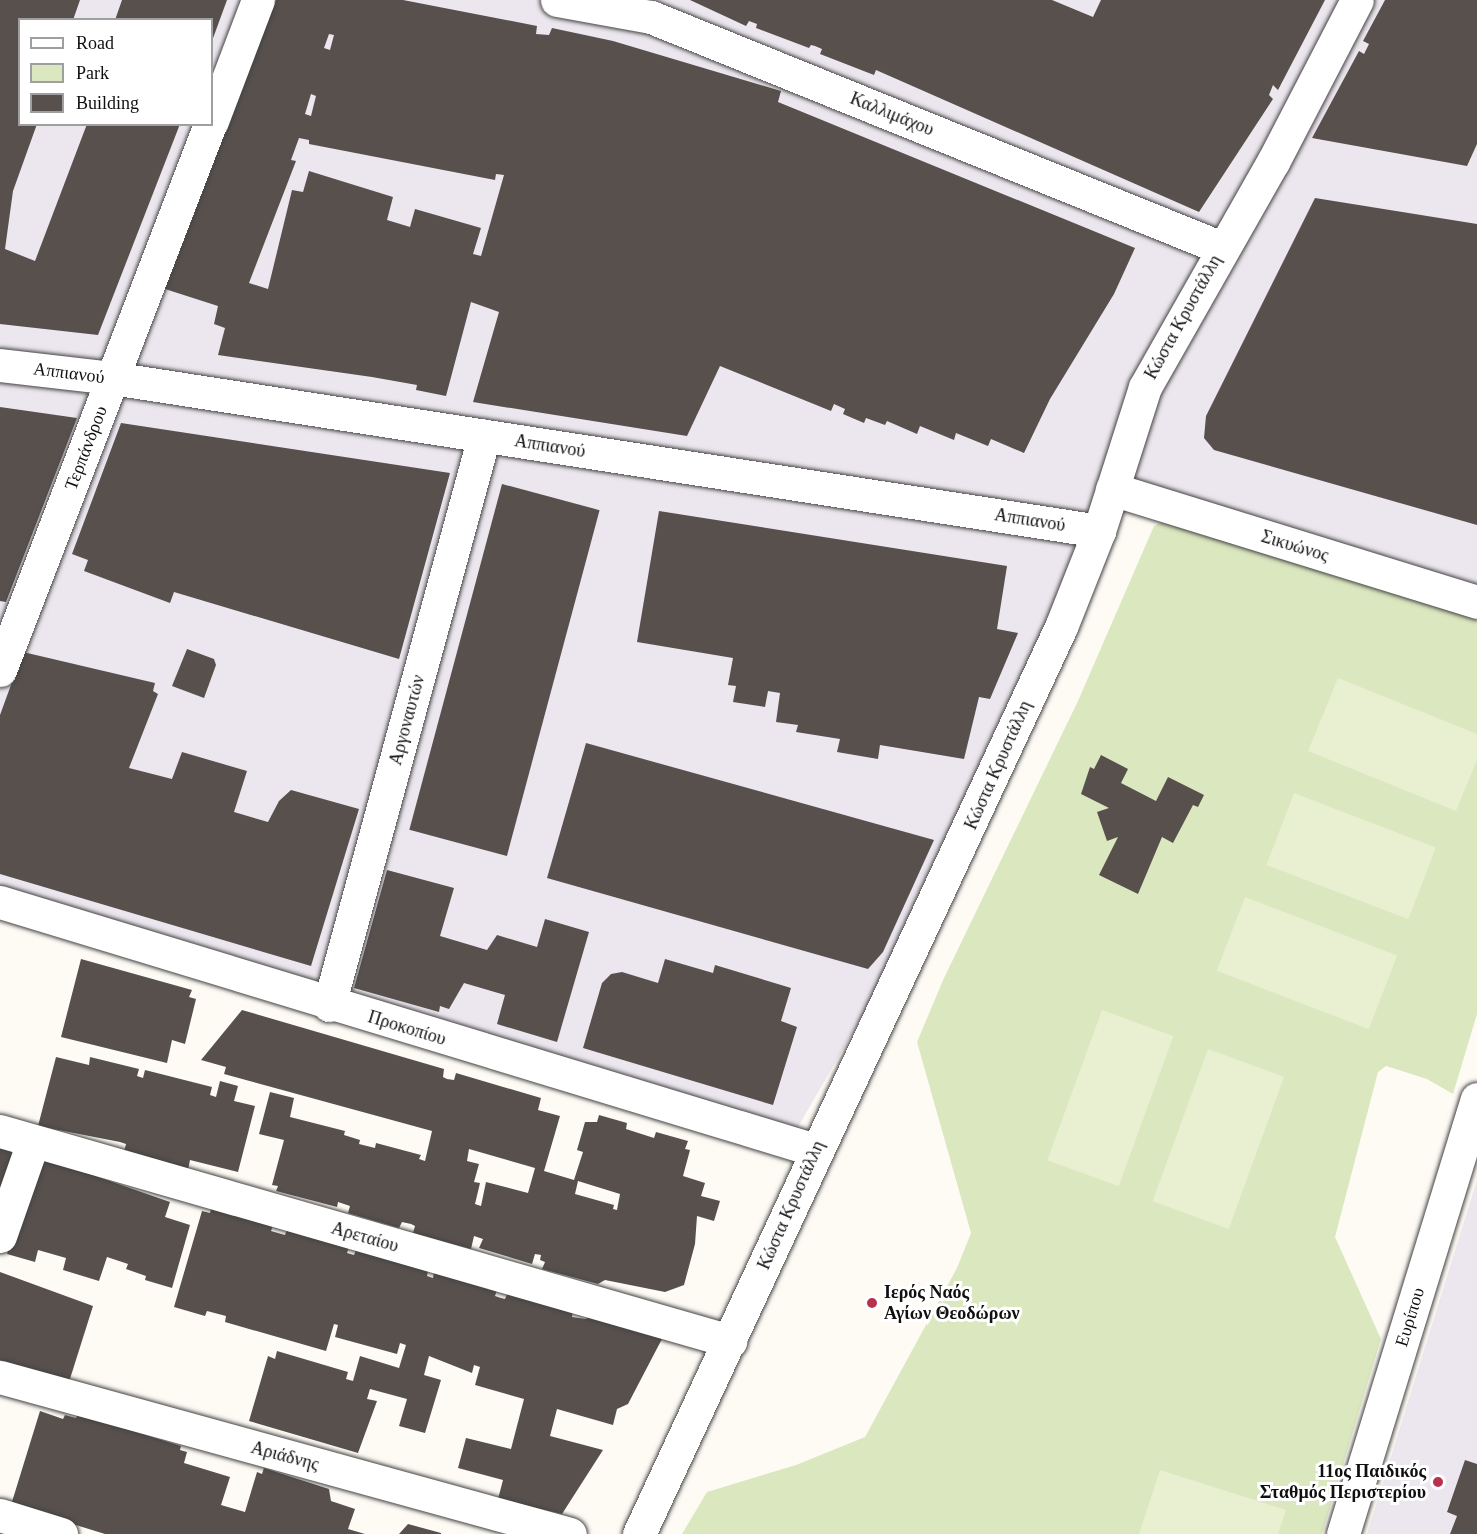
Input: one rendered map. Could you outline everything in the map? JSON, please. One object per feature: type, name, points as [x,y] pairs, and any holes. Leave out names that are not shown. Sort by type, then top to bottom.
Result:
[{"type":"street","name":"Τερπάνδρου","points":[[213,118],[258,0]]},
{"type":"street","name":"Καλλιμάχου","points":[[557,0],[655,8],[1222,248]]},
{"type":"street","name":"Κώστα Κρυστάλλη","points":[[639,1534],[730,1341],[815,1150],[922,933],[1061,627],[1100,531],[1145,387],[1222,248],[1273,162],[1357,0]]},
{"type":"street","name":"Τερπάνδρου","points":[[0,670],[210,126]]},
{"type":"street","name":"Αππιανού","points":[[0,365],[112,378],[1100,531]]},
{"type":"street","name":"Αργοναυτών","points":[[329,1005],[484,436]]},
{"type":"street","name":"Σικυώνος","points":[[1112,489],[1477,602]]},
{"type":"street","name":"Προκοπίου","points":[[0,902],[329,1005],[815,1150]]},
{"type":"street","name":"Ευρίπου","points":[[1343,1534],[1477,1099]]},
{"type":"street","name":"Αρεταίου","points":[[0,1131],[730,1341]]},
{"type":"street","points":[[0,1236],[33,1142]]},
{"type":"street","name":"Αριάδνης","points":[[0,1377],[570,1534]]},
{"type":"street","points":[[0,1515],[61,1534]]},
{"type":"shaded area","points":[[0,0],[1477,0],[1477,586],[1114,474],[893,963],[795,1132],[0,892]]},
{"type":"shaded area","points":[[1477,1180],[1477,1534],[1367,1534]]},
{"type":"green space","points":[[1162,522],[1477,615],[1477,1014],[1453,1094],[1427,1079],[1386,1066],[1378,1072],[1335,1237],[1381,1339],[1322,1534],[682,1534],[707,1492],[796,1465],[865,1437],[957,1268],[971,1233],[917,1042],[944,978],[1078,701],[1154,526]]},
{"type":"green space","points":[[1338,678],[1477,734],[1477,760],[1456,811],[1308,751]]},
{"type":"green space","points":[[1294,793],[1436,847],[1408,919],[1266,865]]},
{"type":"green space","points":[[1245,897],[1397,955],[1369,1029],[1217,971]]},
{"type":"green space","points":[[1102,1010],[1173,1036],[1119,1186],[1047,1160]]},
{"type":"green space","points":[[1208,1049],[1284,1077],[1229,1229],[1153,1201]]},
{"type":"green space","points":[[1160,1470],[1286,1510],[1278,1534],[1139,1534]]},
{"type":"building","points":[[0,0],[80,0],[74,18],[18,18],[18,126],[36,126],[13,191],[5,249],[35,261],[86,126],[179,126],[98,335],[0,324]]},
{"type":"building","points":[[122,0],[227,0],[213,38],[213,18],[116,18]]},
{"type":"building","points":[[276,0],[403,0],[537,26],[536,34],[549,35],[552,28],[613,41],[781,91],[778,102],[1135,248],[1114,294],[1050,399],[1024,453],[991,439],[988,446],[956,433],[954,440],[920,426],[917,434],[887,421],[885,425],[866,418],[864,423],[843,414],[845,409],[834,404],[831,411],[720,366],[687,436],[473,402],[499,312],[471,302],[446,396],[416,390],[417,385],[218,355],[225,328],[214,324],[218,306],[165,289]],"holes":[[[329,34],[334,35],[330,50],[324,48]],[[311,94],[316,96],[311,116],[305,114]],[[299,138],[309,140],[309,144],[495,180],[496,174],[504,175],[481,256],[473,254],[481,228],[415,209],[410,227],[387,220],[393,197],[309,171],[303,192],[292,190],[268,289],[249,283],[296,161],[291,160]]]},
{"type":"building","points":[[690,0],[1052,0],[1093,17],[1101,0],[1325,0],[1278,90],[1273,85],[1269,95],[1273,99],[1199,212],[876,70],[874,75],[820,54],[822,49],[815,46],[811,45],[809,48],[756,28],[757,24],[749,21],[746,26]]},
{"type":"building","points":[[1385,0],[1477,0],[1477,144],[1467,166],[1312,138],[1359,51],[1364,54],[1369,44],[1363,41]]},
{"type":"building","points":[[1315,198],[1477,224],[1477,525],[1214,450],[1204,438],[1206,416]]},
{"type":"building","points":[[0,407],[77,418],[6,602],[0,601]]},
{"type":"building","points":[[121,423],[450,473],[399,659],[174,592],[170,603],[84,571],[88,560],[72,554]]},
{"type":"building","points":[[502,484],[600,510],[507,856],[409,830]]},
{"type":"building","points":[[659,511],[1007,566],[997,629],[1018,633],[990,699],[979,697],[964,759],[880,745],[878,759],[837,752],[840,739],[796,732],[798,725],[776,722],[780,693],[768,691],[765,707],[733,702],[736,686],[728,685],[733,658],[637,642]]},
{"type":"building","points":[[187,649],[214,659],[216,665],[204,698],[172,686]]},
{"type":"building","points":[[23,652],[155,683],[153,691],[158,694],[129,768],[172,779],[182,752],[247,771],[234,812],[268,822],[279,801],[291,790],[359,809],[311,966],[0,874],[0,715]]},
{"type":"building","points":[[586,743],[934,840],[883,952],[868,969],[547,878]]},
{"type":"building","points":[[1101,755],[1128,769],[1121,783],[1156,801],[1168,777],[1204,795],[1198,807],[1193,805],[1173,843],[1162,837],[1138,894],[1099,875],[1118,837],[1107,841],[1097,812],[1109,808],[1081,794],[1090,767],[1094,769]]},
{"type":"building","points":[[387,870],[454,888],[440,936],[487,950],[497,935],[537,947],[545,919],[589,932],[557,1042],[497,1024],[505,995],[464,983],[449,1009],[440,1006],[439,1012],[354,988]]},
{"type":"building","points":[[81,959],[192,990],[189,997],[196,999],[185,1044],[172,1040],[167,1063],[61,1037]]},
{"type":"building","points":[[665,959],[713,973],[715,965],[791,988],[781,1021],[797,1027],[773,1105],[583,1048],[602,983],[611,974],[622,972],[658,983]]},
{"type":"building","points":[[242,1010],[444,1069],[443,1077],[447,1079],[454,1080],[456,1073],[541,1098],[538,1110],[560,1116],[544,1171],[574,1180],[583,1152],[577,1150],[585,1122],[597,1122],[599,1115],[627,1123],[626,1129],[654,1138],[656,1132],[688,1141],[685,1149],[690,1150],[683,1176],[705,1183],[701,1196],[720,1201],[714,1221],[697,1216],[695,1244],[684,1285],[665,1292],[605,1280],[598,1284],[542,1269],[545,1262],[540,1260],[541,1255],[535,1254],[532,1264],[479,1248],[483,1239],[474,1236],[471,1249],[413,1233],[415,1226],[411,1224],[402,1222],[399,1228],[348,1213],[350,1206],[338,1202],[337,1207],[276,1191],[278,1186],[272,1185],[284,1140],[259,1134],[270,1092],[294,1098],[290,1117],[345,1131],[344,1135],[360,1140],[359,1144],[375,1148],[376,1143],[421,1155],[419,1159],[425,1161],[432,1131],[224,1074],[226,1067],[201,1060]],"holes":[[[469,1149],[535,1168],[528,1193],[486,1182],[481,1206],[475,1204],[480,1183],[474,1182],[479,1164],[467,1161]],[[578,1181],[620,1194],[617,1210],[613,1209],[614,1205],[575,1194]]]},
{"type":"building","points":[[56,1057],[89,1065],[90,1057],[139,1069],[137,1076],[143,1078],[145,1070],[212,1087],[210,1095],[216,1097],[220,1081],[238,1086],[234,1101],[255,1106],[238,1172],[190,1160],[188,1170],[124,1152],[126,1144],[120,1142],[38,1126]]},
{"type":"building","points":[[0,1147],[20,1154],[0,1204]]},
{"type":"building","points":[[41,1157],[170,1202],[165,1217],[190,1225],[172,1288],[145,1280],[146,1276],[126,1269],[128,1264],[107,1257],[99,1281],[63,1270],[66,1258],[38,1250],[35,1262],[7,1254]]},
{"type":"building","points":[[212,1205],[274,1223],[271,1231],[285,1235],[288,1226],[350,1244],[347,1253],[354,1255],[356,1250],[428,1271],[427,1276],[433,1278],[434,1272],[497,1290],[495,1296],[501,1298],[505,1299],[508,1292],[573,1311],[572,1317],[586,1319],[589,1316],[663,1337],[628,1404],[617,1409],[613,1425],[557,1409],[550,1436],[603,1450],[562,1514],[498,1499],[503,1480],[458,1468],[466,1438],[511,1449],[524,1399],[475,1385],[480,1367],[474,1365],[472,1373],[429,1356],[424,1375],[441,1380],[425,1433],[399,1426],[407,1399],[370,1389],[367,1399],[377,1401],[358,1453],[249,1421],[268,1356],[275,1359],[277,1351],[348,1372],[346,1379],[353,1381],[360,1356],[399,1368],[406,1345],[400,1343],[397,1354],[335,1337],[338,1325],[334,1324],[326,1351],[225,1322],[226,1316],[207,1311],[205,1316],[174,1307],[202,1211],[210,1213]]},
{"type":"building","points":[[0,1272],[93,1306],[69,1382],[0,1360]]},
{"type":"building","points":[[40,1411],[63,1419],[65,1415],[76,1418],[78,1414],[181,1446],[180,1450],[187,1452],[184,1463],[230,1477],[221,1505],[245,1512],[257,1472],[262,1474],[264,1468],[329,1489],[331,1501],[355,1509],[348,1529],[365,1534],[105,1534],[11,1505]]},
{"type":"building","points":[[1465,1460],[1477,1464],[1477,1534],[1450,1534],[1457,1516],[1447,1512]]},
{"type":"building","points":[[408,1524],[441,1533],[441,1534],[399,1534]]},
{"type":"place","name":"Ιερός Ναός Αγίων Θεοδώρων","points":[[872,1303]]},
{"type":"place","name":"11ος Παιδικός Σταθμός Περιστερίου","points":[[1438,1482]]}]
